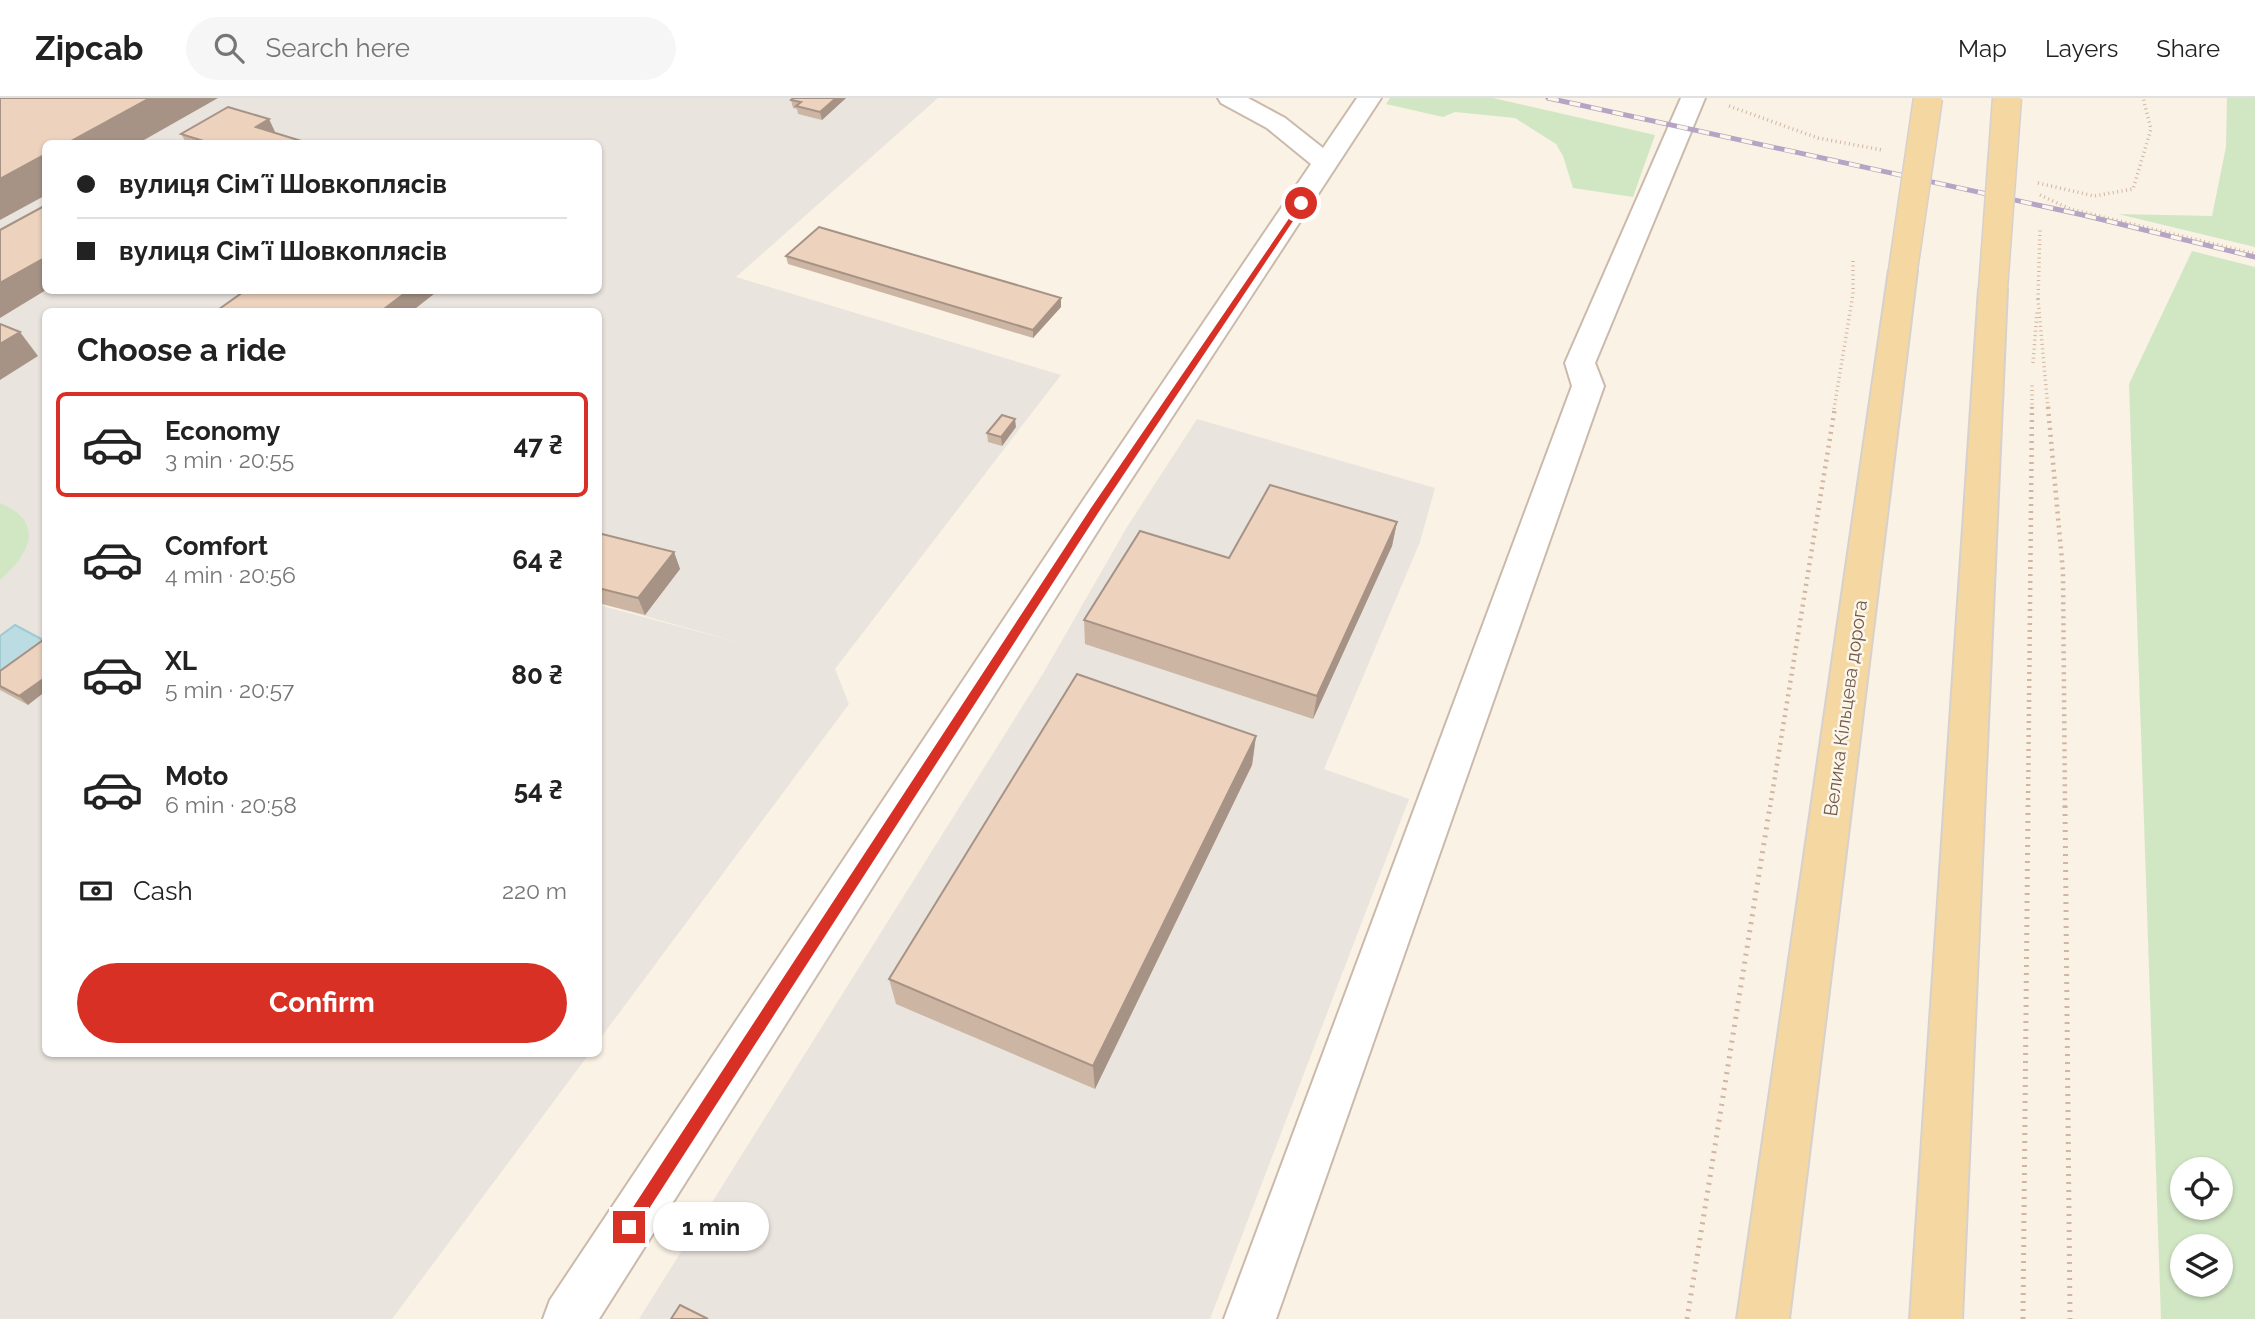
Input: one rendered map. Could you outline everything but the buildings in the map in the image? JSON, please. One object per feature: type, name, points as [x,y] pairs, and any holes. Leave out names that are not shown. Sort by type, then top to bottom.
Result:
[{"type":"main road","name":"Велика Кільцева дорога","points":[[1763,1319],[1928,98]]},
{"type":"main road","points":[[1936,1319],[1993,289],[2007,98]]},
{"type":"street","points":[[1230,98],[1276,123],[1327,164]]},
{"type":"street","points":[[569,1319],[1094,510],[1369,98]]},
{"type":"street","points":[[1250,1319],[1588,386],[1580,363],[1693,98]]},
{"type":"path","points":[[2036,193],[2070,209],[2255,254]]},
{"type":"path","points":[[1687,1319],[1851,308],[1853,260]]},
{"type":"path","points":[[2024,1319],[2032,372],[2038,299],[2063,572],[2070,1319]]},
{"type":"shaded area","points":[[0,98],[938,98],[736,277],[1061,375],[835,669],[849,704],[602,1036],[602,606],[744,644],[602,604],[602,308],[42,308],[42,1057],[587,1057],[392,1319],[0,1319]]},
{"type":"shaded area","points":[[1197,419],[1435,488],[1420,542],[1324,769],[1409,799],[1210,1319],[639,1319],[1044,672],[1127,527]]},
{"type":"green space","points":[[1390,98],[1493,98],[1655,135],[1633,197],[1573,188],[1563,156],[1556,144],[1515,118],[1455,112],[1443,117],[1386,104]]},
{"type":"green space","points":[[2227,98],[2255,98],[2255,247],[2118,214],[2212,216],[2226,147]]},
{"type":"green space","points":[[2192,251],[2255,267],[2255,1319],[2161,1319],[2129,384]]},
{"type":"green space","points":[[0,503],[24,519],[28,539],[19,560],[0,580]]},
{"type":"water","points":[[15,625],[42,639],[42,643],[0,675],[0,636]]},
{"type":"railway","points":[[1548,98],[2083,215],[2255,257]]},
{"type":"route","points":[[629,1227],[1094,510],[1301,203]]}]
